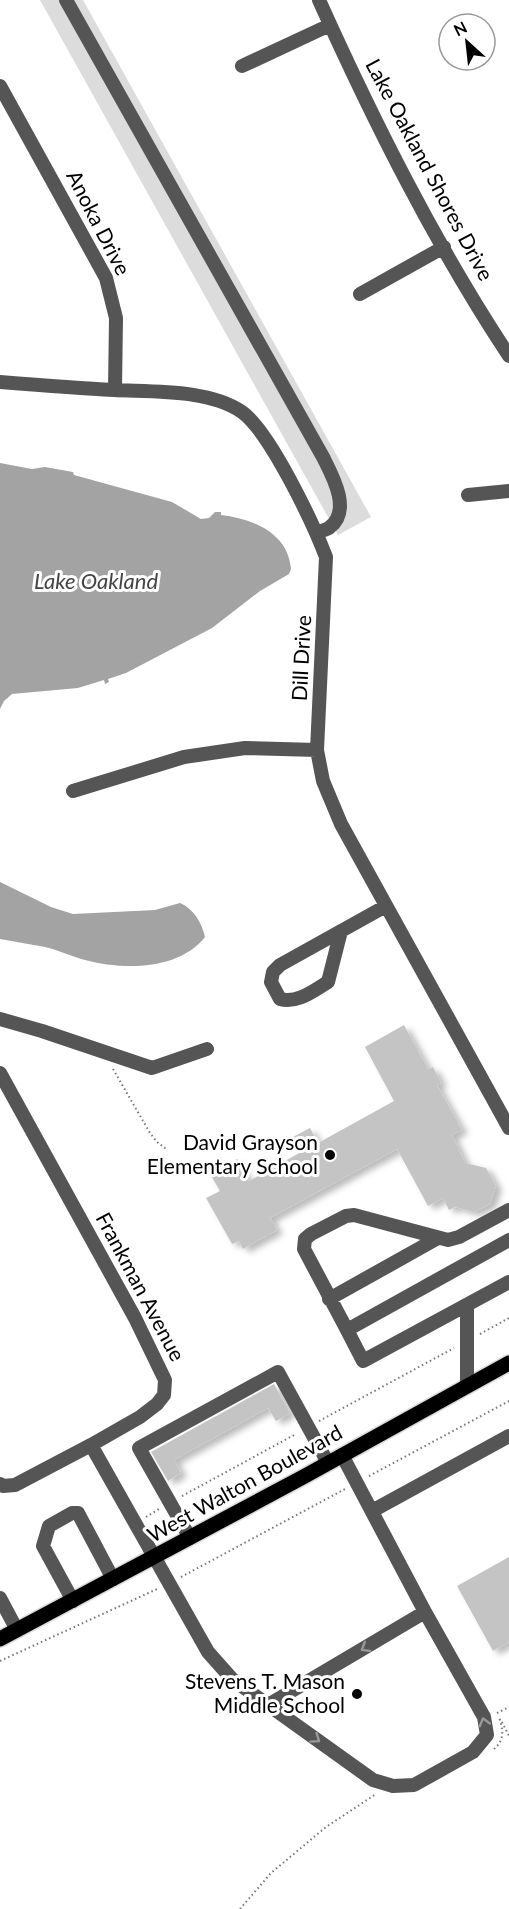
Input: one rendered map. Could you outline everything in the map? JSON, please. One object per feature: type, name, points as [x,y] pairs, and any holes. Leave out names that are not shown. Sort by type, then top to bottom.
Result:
[{"type":"main road","name":"West Walton Boulevard","points":[[0,1639],[509,1363]]},
{"type":"street","points":[[66,0],[318,447],[333,478],[341,501],[340,512],[331,527],[317,532]]},
{"type":"street","name":"Lake Oakland Shores Drive","points":[[319,0],[358,85],[444,247],[509,356]]},
{"type":"street","points":[[242,66],[330,25]]},
{"type":"street","name":"Anoka Drive","points":[[0,86],[106,278],[116,318],[115,390]]},
{"type":"street","points":[[360,294],[444,247]]},
{"type":"street","name":"Dill Drive","points":[[0,382],[165,391],[214,399],[244,413],[257,428],[273,452],[317,532],[326,557],[317,750],[323,781],[331,804],[509,1128]]},
{"type":"street","points":[[468,495],[509,491]]},
{"type":"street","points":[[73,791],[184,757],[245,748],[317,750]]},
{"type":"street","points":[[340,932],[328,982],[297,1000],[279,999],[271,982],[273,972],[280,965],[386,906]]},
{"type":"street","points":[[0,1019],[152,1068],[207,1050]]},
{"type":"street","name":"Frankman Avenue","points":[[0,1073],[135,1318],[165,1380],[164,1395],[140,1417],[15,1485],[0,1484]]},
{"type":"street","points":[[509,1210],[459,1237],[448,1240],[354,1215],[346,1216],[311,1234],[305,1239],[304,1249],[363,1361],[509,1282]]},
{"type":"street","points":[[329,1299],[438,1238]]},
{"type":"street","points":[[347,1330],[509,1240]]},
{"type":"street","points":[[467,1305],[467,1386]]},
{"type":"street","points":[[190,1538],[140,1448],[278,1371],[328,1463]]},
{"type":"street","points":[[372,1511],[509,1436]]},
{"type":"street","points":[[91,1445],[208,1652],[232,1679],[373,1780],[393,1786],[414,1785],[473,1752],[487,1735],[484,1717],[425,1612],[342,1455]]},
{"type":"street","points":[[73,1601],[43,1546],[49,1526],[72,1513],[78,1513],[113,1579]]},
{"type":"street","points":[[0,1598],[17,1630]]},
{"type":"street","points":[[268,1705],[425,1612]]},
{"type":"path","points":[[106,1052],[150,1133],[166,1149]]},
{"type":"path","points":[[135,1523],[509,1318]]},
{"type":"path","points":[[0,1661],[169,1584],[509,1401]]},
{"type":"path","points":[[497,1713],[509,1707]]},
{"type":"path","points":[[500,1718],[509,1736]]},
{"type":"path","points":[[240,1909],[271,1873],[326,1827],[379,1792],[386,1784]]},
{"type":"shaded area","points":[[40,0],[83,0],[371,517],[338,535]]},
{"type":"water","name":"Lake Oakland","points":[[0,463],[32,469],[45,467],[73,472],[74,475],[172,502],[201,519],[209,518],[215,512],[221,512],[221,515],[256,524],[276,537],[283,546],[291,569],[289,574],[260,591],[212,628],[126,673],[108,679],[109,682],[105,684],[104,680],[78,688],[12,694],[4,701],[0,709]]},
{"type":"water","points":[[0,882],[51,907],[73,914],[155,910],[180,903],[197,917],[205,937],[194,948],[165,962],[132,966],[85,960],[45,947],[0,939]]},
{"type":"building","points":[[404,1025],[428,1069],[433,1067],[441,1083],[437,1085],[462,1130],[452,1135],[465,1163],[486,1168],[496,1186],[490,1204],[474,1212],[455,1207],[449,1210],[443,1198],[428,1206],[397,1149],[270,1218],[277,1230],[243,1249],[239,1241],[232,1244],[206,1198],[220,1191],[210,1174],[237,1159],[249,1181],[301,1152],[293,1137],[310,1128],[318,1143],[394,1101],[365,1047]]},
{"type":"building","points":[[274,1384],[290,1413],[276,1421],[268,1408],[174,1460],[181,1473],[168,1481],[151,1452]]},
{"type":"building","points":[[509,1557],[509,1642],[493,1651],[457,1586]]},
{"type":"place","name":"David Grayson Elementary School","points":[[330,1155]]},
{"type":"place","name":"Stevens T. Mason Middle School","points":[[357,1694]]}]
